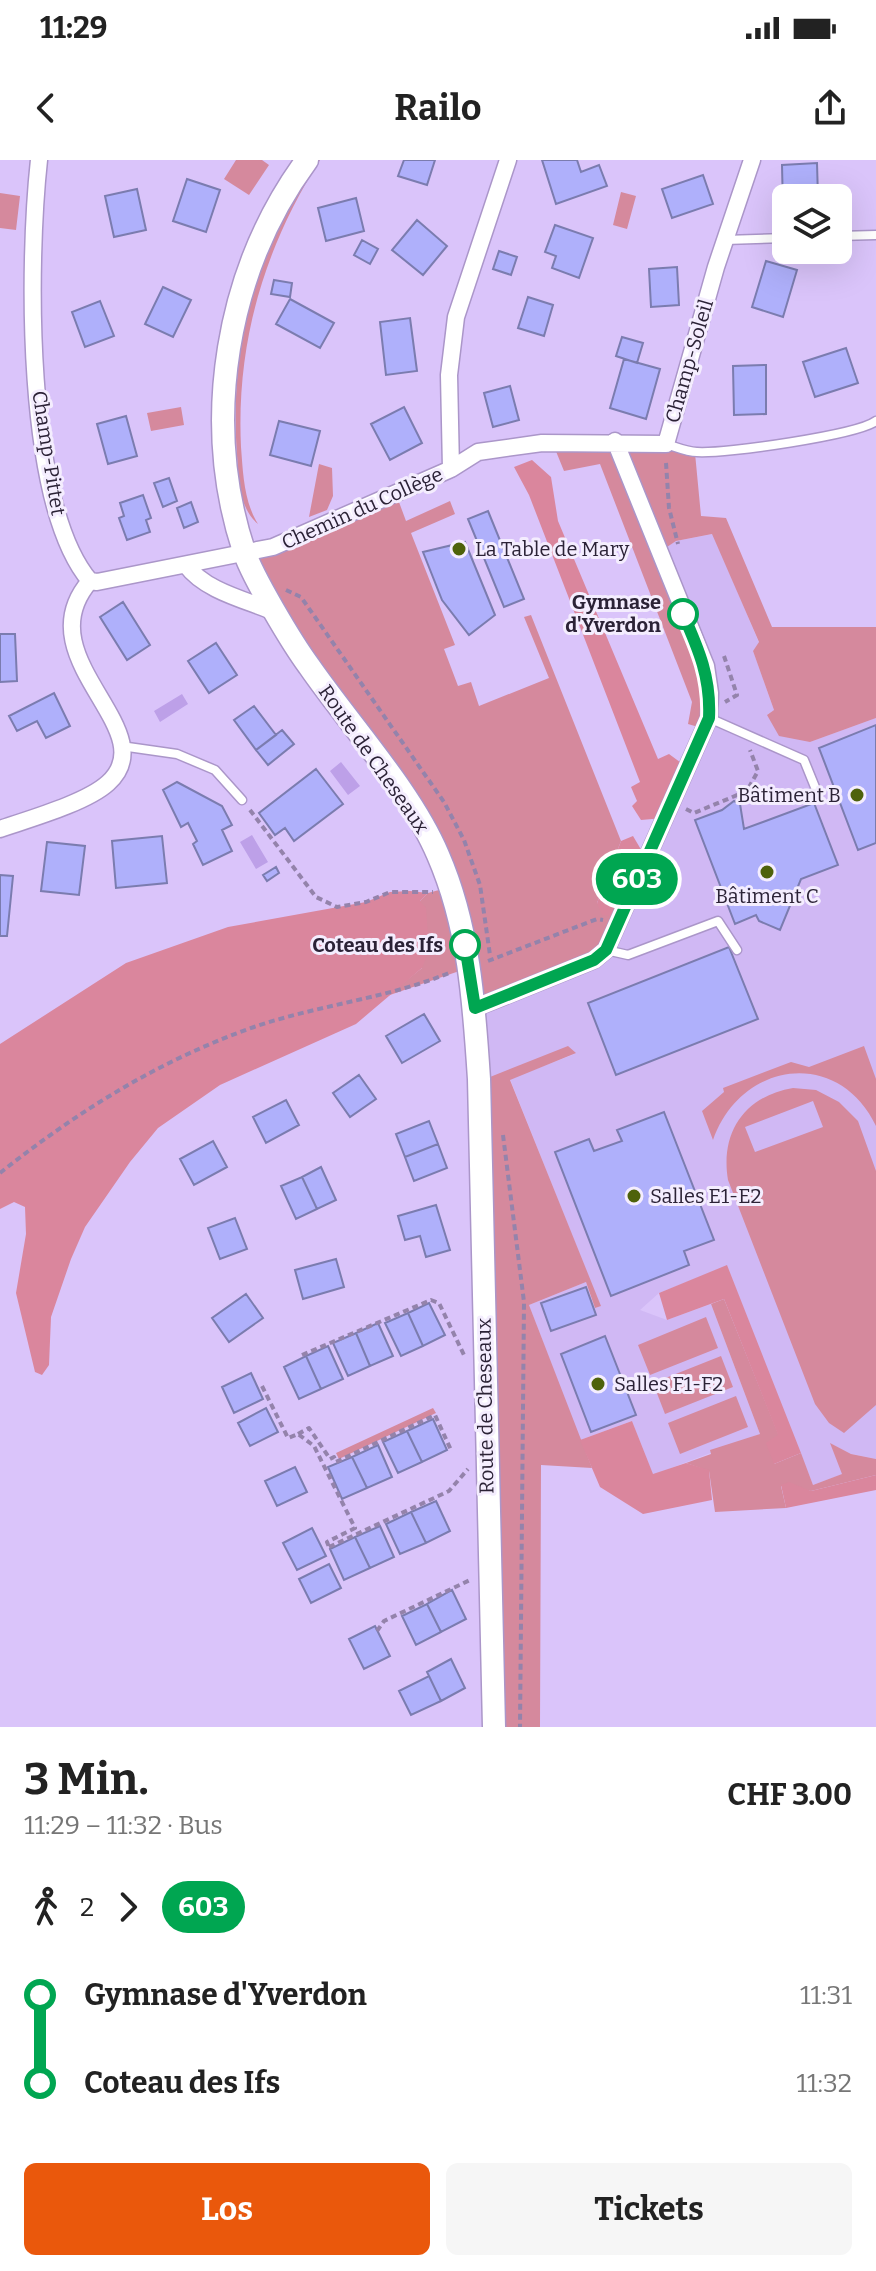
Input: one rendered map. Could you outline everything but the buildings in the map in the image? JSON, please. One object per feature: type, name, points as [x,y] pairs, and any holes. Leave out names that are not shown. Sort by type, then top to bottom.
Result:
[{"type":"street","name":"Champ-Pittet","points":[[39,160],[32,278],[38,396],[48,474],[64,540],[90,581]]},
{"type":"street","name":"Route de Cheseaux","points":[[307,160],[270,217],[243,286],[232,329],[224,384],[224,457],[244,553],[306,663],[420,820],[462,921],[475,1008],[494,1727]]},
{"type":"street","name":"Chemin du Collège","points":[[244,553],[273,547],[451,469],[449,375],[456,317],[508,160]]},
{"type":"street","name":"Champ-Soleil","points":[[451,469],[478,452],[542,443],[615,441],[666,444],[725,240],[752,160]]},
{"type":"street","points":[[475,1008],[594,960],[606,950],[709,718],[710,693],[706,666],[615,441]]},
{"type":"street","points":[[0,829],[109,782],[122,762],[121,746],[111,714],[82,670],[73,644],[73,615],[81,591],[90,581],[244,553]]},
{"type":"street","points":[[186,565],[193,575],[215,588],[278,613]]},
{"type":"lane","points":[[852,236],[876,235]]},
{"type":"lane","points":[[725,240],[772,238]]},
{"type":"lane","points":[[666,444],[695,453],[734,449],[849,431],[876,421]]},
{"type":"lane","points":[[709,718],[804,760],[817,792]]},
{"type":"lane","points":[[121,746],[177,754],[215,770],[242,800]]},
{"type":"lane","points":[[606,950],[628,955],[718,921],[726,928],[737,950]]},
{"type":"path","points":[[666,444],[669,508],[679,547]]},
{"type":"path","points":[[671,803],[694,813],[747,791],[758,771],[748,743]]},
{"type":"path","points":[[242,800],[316,897],[337,907],[366,902],[390,892],[428,893],[450,887]]},
{"type":"path","points":[[478,965],[597,919],[617,927]]},
{"type":"path","points":[[0,1173],[62,1125],[157,1066],[254,1027],[387,996],[453,971]]},
{"type":"path","points":[[302,1355],[431,1300],[439,1303],[467,1361]]},
{"type":"path","points":[[262,1386],[288,1438],[309,1428],[330,1459],[334,1457],[336,1462],[435,1415],[451,1450]]},
{"type":"path","points":[[298,1434],[314,1446],[355,1528],[327,1542],[329,1547],[449,1491],[469,1468]]},
{"type":"path","points":[[377,1631],[384,1621],[472,1579]]},
{"type":"shaded area","points":[[236,160],[262,160],[269,165],[249,195],[224,179]]},
{"type":"shaded area","points":[[317,160],[320,160],[283,227],[269,262],[249,334],[243,371],[241,447],[247,497],[258,524],[247,510],[238,475],[236,413],[243,336],[263,266],[278,232]]},
{"type":"shaded area","points":[[621,192],[636,196],[627,229],[613,225]]},
{"type":"shaded area","points":[[0,193],[20,196],[16,230],[0,228]]},
{"type":"shaded area","points":[[181,407],[184,425],[151,431],[147,413]]},
{"type":"shaded area","points":[[615,441],[695,453],[701,516],[726,518],[772,627],[876,627],[876,718],[810,742],[779,736],[767,715],[774,710],[753,651],[759,642],[712,534],[676,541],[658,553],[706,666],[705,729],[688,724],[692,702],[600,464],[564,471],[553,444]]},
{"type":"shaded area","points":[[532,460],[551,477],[558,521],[658,759],[669,754],[688,768],[664,818],[641,820],[632,806],[637,801],[631,787],[640,782],[529,495],[514,467]]},
{"type":"shaded area","points":[[319,464],[332,468],[333,496],[327,510],[309,517]]},
{"type":"shaded area","points":[[396,494],[406,521],[450,501],[455,514],[411,533],[455,645],[444,649],[458,686],[471,682],[479,706],[549,678],[524,617],[531,615],[621,841],[597,903],[620,917],[606,950],[475,1008],[468,968],[387,996],[422,968],[420,901],[428,893],[450,887],[244,553]]},
{"type":"shaded area","name":"Gymnase d'Yverdon","points":[[713,534],[759,643],[753,651],[774,710],[768,714],[810,742],[876,718],[876,1459],[851,1454],[831,1444],[843,1474],[813,1485],[727,1266],[659,1293],[640,1310],[667,1320],[711,1304],[760,1434],[653,1475],[632,1421],[580,1440],[529,1305],[586,1282],[595,1308],[600,1305],[510,1079],[575,1054],[485,1079],[475,1008],[594,960],[709,718],[658,553],[676,541]]},
{"type":"shaded area","points":[[182,694],[188,704],[160,722],[154,711]]},
{"type":"shaded area","points":[[341,762],[360,786],[348,795],[330,771]]},
{"type":"shaded area","points":[[252,835],[268,862],[256,869],[240,842]]},
{"type":"shaded area","points":[[633,836],[646,858],[620,917],[602,915],[597,903],[621,841]]},
{"type":"shaded area","points":[[390,892],[428,893],[420,901],[426,908],[429,950],[422,968],[356,1024],[220,1085],[158,1128],[85,1227],[51,1317],[49,1365],[42,1375],[35,1372],[16,1293],[26,1234],[25,1207],[14,1202],[0,1209],[0,1044],[126,963],[228,927],[366,902]]},
{"type":"shaded area","points":[[568,1046],[576,1053],[510,1080],[601,1306],[595,1308],[586,1282],[529,1305],[592,1468],[541,1465],[540,1727],[494,1727],[485,1079]]},
{"type":"shaded area","points":[[864,1046],[876,1079],[876,1126],[859,1101],[838,1084],[815,1075],[791,1074],[767,1080],[745,1093],[726,1113],[713,1140],[702,1111],[724,1092],[723,1088],[791,1062],[809,1067]]},
{"type":"shaded area","points":[[793,1088],[816,1090],[839,1102],[858,1121],[876,1171],[876,1405],[844,1433],[829,1423],[815,1404],[728,1180],[728,1146],[732,1132],[749,1108],[776,1092]],"holes":[[[813,1101],[823,1127],[755,1152],[745,1127]]]},
{"type":"shaded area","points":[[727,1265],[801,1453],[774,1464],[766,1443],[778,1435],[724,1299],[667,1320],[659,1293]]},
{"type":"shaded area","points":[[724,1299],[779,1436],[774,1464],[801,1453],[813,1485],[842,1474],[830,1443],[851,1454],[876,1459],[876,1475],[811,1491],[781,1486],[786,1508],[715,1512],[709,1471],[686,1463],[711,1454],[710,1450],[760,1434],[711,1304]]},
{"type":"shaded area","points":[[706,1317],[718,1348],[650,1375],[638,1345]]},
{"type":"shaded area","points":[[721,1356],[733,1387],[665,1414],[653,1383]]},
{"type":"shaded area","points":[[736,1396],[748,1427],[680,1454],[668,1423]]},
{"type":"shaded area","points":[[433,1408],[436,1413],[339,1459],[336,1453]]},
{"type":"shaded area","points":[[632,1421],[653,1474],[686,1463],[709,1470],[712,1500],[643,1514],[600,1487],[580,1440]]},
{"type":"shaded area","points":[[876,1475],[876,1490],[786,1508],[781,1485],[789,1482],[811,1491]]},
{"type":"bus line","name":"603","points":[[465,945],[475,1008],[594,960],[606,950],[697,751],[709,718],[710,693],[706,666],[683,614]]},
{"type":"place","name":"La Table de Mary","points":[[459,549]]},
{"type":"place","name":"Gymnase d'Yverdon","points":[[683,614]]},
{"type":"place","name":"Bâtiment B","points":[[857,795]]},
{"type":"place","name":"Bâtiment C","points":[[767,872]]},
{"type":"place","name":"Coteau des Ifs","points":[[465,945]]},
{"type":"place","name":"Salles E1-E2","points":[[634,1196]]},
{"type":"place","name":"Salles F1-F2","points":[[598,1384]]}]
